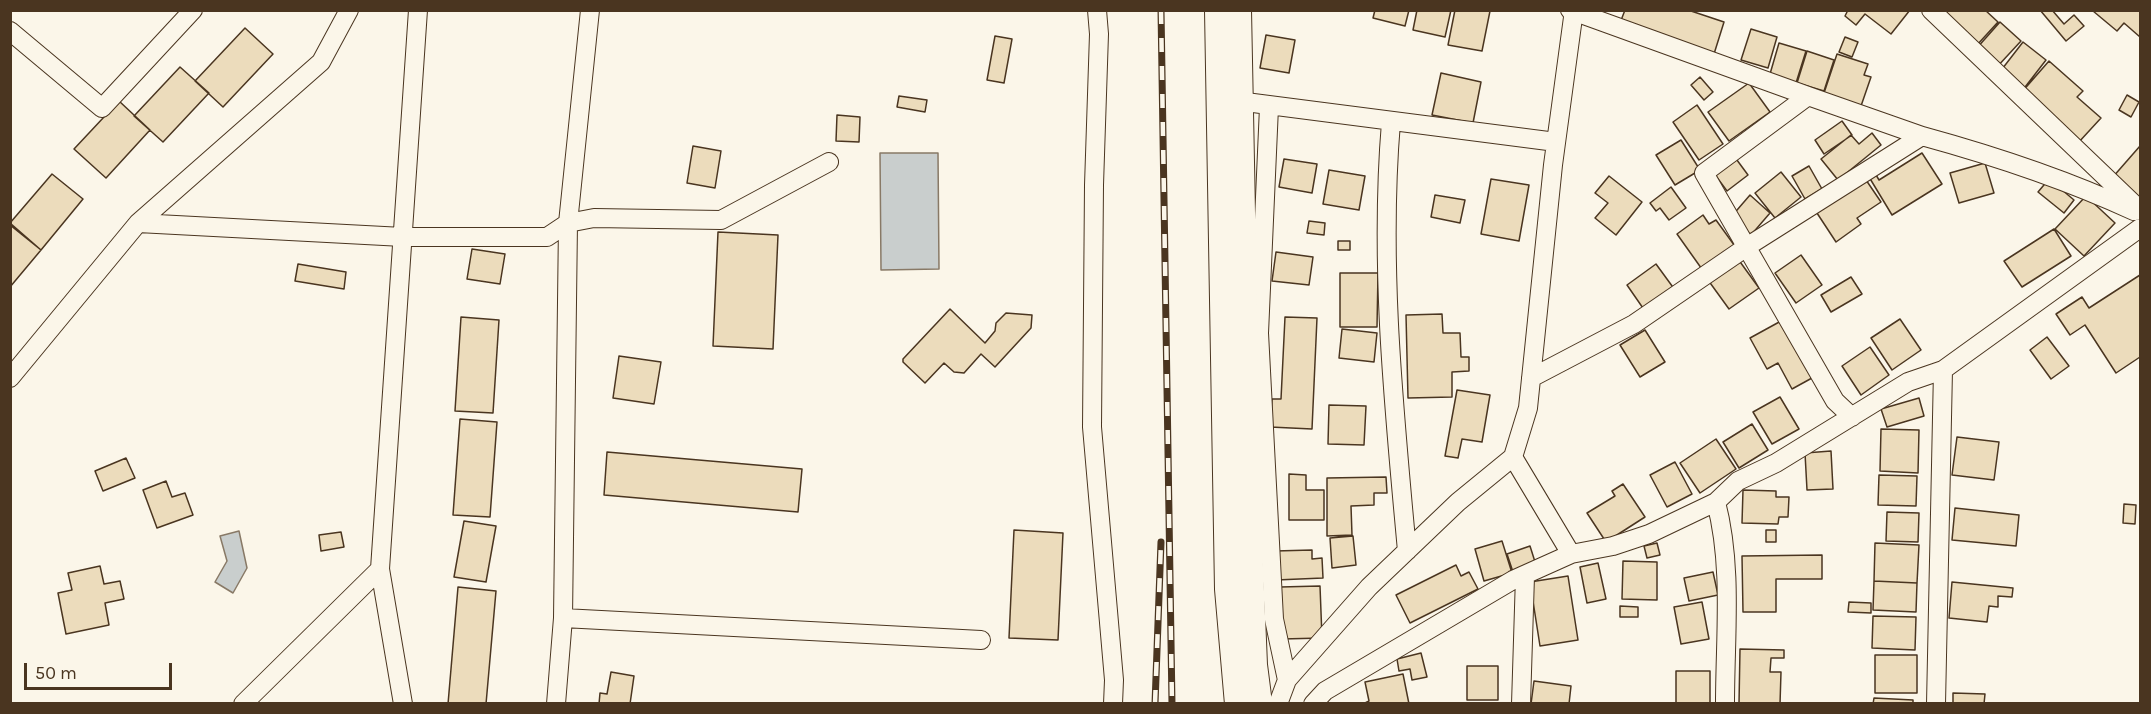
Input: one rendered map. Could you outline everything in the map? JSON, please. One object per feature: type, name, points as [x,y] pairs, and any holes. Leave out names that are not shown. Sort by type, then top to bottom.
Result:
[{"type":"main road","points":[[1218,10],[1229,100],[1254,664],[1259,704]]},
{"type":"main road","points":[[1238,10],[1229,100],[1228,589],[1238,704]]},
{"type":"street","points":[[10,31],[102,108],[193,10]]},
{"type":"street","points":[[10,378],[138,223],[321,62],[350,10]]},
{"type":"street","points":[[403,704],[380,569],[418,10]]},
{"type":"street","points":[[556,704],[563,618],[568,223],[590,10]]},
{"type":"street","points":[[1097,10],[1099,34],[1092,427],[1114,680],[1113,704]]},
{"type":"street","points":[[1931,10],[2140,210]]},
{"type":"street","points":[[1278,704],[1287,680],[1369,588],[1458,502],[1513,457],[1528,408],[1556,142],[1573,11],[1922,136],[2024,165],[2084,187],[2140,214]]},
{"type":"street","points":[[1808,96],[1704,173],[1835,401],[1852,417]]},
{"type":"street","points":[[1229,100],[1556,142]]},
{"type":"street","points":[[1269,106],[1259,333],[1274,619],[1287,680]]},
{"type":"street","points":[[1391,122],[1385,187],[1389,361],[1407,551]]},
{"type":"street","points":[[1531,378],[1634,324],[1748,246],[1922,136]]},
{"type":"street","points":[[138,223],[402,237],[547,237],[568,223],[594,218],[721,220],[829,162]]},
{"type":"street","points":[[1312,704],[1325,691],[1513,580],[1571,554],[1612,546],[1649,534],[1716,501],[1738,481],[1776,463],[1908,382],[1943,370],[2140,228]]},
{"type":"street","points":[[1936,704],[1943,370]]},
{"type":"street","points":[[1513,457],[1571,554]]},
{"type":"street","points":[[1716,501],[1724,536],[1727,565],[1725,704]]},
{"type":"street","points":[[243,704],[380,569]]},
{"type":"street","points":[[1521,704],[1525,576]]},
{"type":"street","points":[[563,618],[981,640]]},
{"type":"shaded area","points":[[880,153],[938,153],[939,269],[881,270]]},
{"type":"shaded area","points":[[239,531],[247,568],[233,593],[215,582],[227,561],[220,536]]},
{"type":"building","points":[[1375,10],[1409,10],[1405,26],[1373,18]]},
{"type":"building","points":[[1417,10],[1451,10],[1445,37],[1413,30]]},
{"type":"building","points":[[1455,10],[1490,11],[1482,51],[1448,45]]},
{"type":"building","points":[[1625,10],[1688,10],[1724,22],[1714,54],[1620,23]]},
{"type":"building","points":[[1848,10],[1910,10],[1891,34],[1865,14],[1856,25],[1845,16]]},
{"type":"building","points":[[1941,10],[1985,10],[1998,22],[1977,45]]},
{"type":"building","points":[[2040,10],[2052,10],[2064,24],[2074,15],[2084,26],[2066,41]]},
{"type":"building","points":[[2140,10],[2140,37],[2124,23],[2117,31],[2093,11]]},
{"type":"building","points":[[2000,22],[2021,41],[1996,68],[1976,49]]},
{"type":"building","points":[[245,28],[273,54],[223,107],[195,81]]},
{"type":"building","points":[[1751,29],[1777,37],[1768,68],[1741,60]]},
{"type":"building","points":[[1266,35],[1295,40],[1289,73],[1260,68]]},
{"type":"building","points":[[995,36],[1012,39],[1004,83],[987,80]]},
{"type":"building","points":[[1845,37],[1858,42],[1852,57],[1839,52]]},
{"type":"building","points":[[2023,42],[2046,60],[2022,91],[1999,73]]},
{"type":"building","points":[[1779,43],[1806,51],[1796,83],[1770,74]]},
{"type":"building","points":[[1807,51],[1834,60],[1824,91],[1797,83]]},
{"type":"building","points":[[1837,54],[1868,64],[1864,75],[1871,77],[1861,106],[1824,93]]},
{"type":"building","points":[[2049,61],[2083,91],[2077,97],[2101,118],[2078,143],[2021,93]]},
{"type":"building","points":[[180,67],[209,93],[163,142],[134,116]]},
{"type":"building","points":[[1441,73],[1481,82],[1473,123],[1432,115]]},
{"type":"building","points":[[1700,77],[1713,92],[1704,100],[1691,85]]},
{"type":"building","points":[[1749,83],[1770,112],[1729,141],[1708,112]]},
{"type":"building","points":[[2127,95],[2139,102],[2131,117],[2119,110]]},
{"type":"building","points":[[899,96],[927,100],[925,112],[897,107]]},
{"type":"building","points":[[119,101],[150,130],[106,178],[74,149]]},
{"type":"building","points":[[1697,105],[1723,144],[1699,160],[1673,122]]},
{"type":"building","points":[[837,115],[860,117],[859,142],[836,141]]},
{"type":"building","points":[[1842,121],[1852,135],[1824,154],[1815,140]]},
{"type":"building","points":[[1872,133],[1881,145],[1838,180],[1821,159],[1851,135],[1859,144]]},
{"type":"building","points":[[1681,140],[1700,170],[1675,185],[1656,155]]},
{"type":"building","points":[[693,146],[721,151],[715,188],[687,183]]},
{"type":"building","points":[[2140,146],[2140,198],[2138,200],[2112,178]]},
{"type":"building","points":[[1922,153],[1942,184],[1892,215],[1866,172],[1872,168],[1879,180]]},
{"type":"building","points":[[1734,156],[1748,175],[1727,191],[1713,172]]},
{"type":"building","points":[[1284,159],[1317,164],[1312,193],[1279,187]]},
{"type":"building","points":[[1985,163],[1994,193],[1959,203],[1950,173]]},
{"type":"building","points":[[1809,166],[1822,189],[1805,199],[1792,176]]},
{"type":"building","points":[[1329,170],[1365,176],[1359,210],[1323,204]]},
{"type":"building","points":[[1781,172],[1801,197],[1775,218],[1755,193]]},
{"type":"building","points":[[52,174],[83,199],[41,250],[10,223]]},
{"type":"building","points":[[1609,176],[1642,202],[1616,235],[1595,218],[1608,203],[1595,193]]},
{"type":"building","points":[[1864,177],[1881,202],[1857,218],[1861,224],[1836,242],[1815,210]]},
{"type":"building","points":[[1491,179],[1529,185],[1519,241],[1481,234]]},
{"type":"building","points":[[2049,179],[2074,200],[2064,213],[2038,192]]},
{"type":"building","points":[[1671,187],[1686,208],[1669,220],[1660,208],[1656,211],[1650,203]]},
{"type":"building","points":[[1435,195],[1465,200],[1460,223],[1431,217]]},
{"type":"building","points":[[1750,195],[1770,213],[1751,235],[1731,217]]},
{"type":"building","points":[[2086,196],[2115,223],[2084,256],[2055,229]]},
{"type":"building","points":[[1703,215],[1709,224],[1716,220],[1737,249],[1704,272],[1677,234]]},
{"type":"building","points":[[1309,221],[1325,223],[1324,235],[1307,233]]},
{"type":"building","points":[[10,225],[41,250],[10,287]]},
{"type":"building","points":[[2054,229],[2071,256],[2022,287],[2004,261]]},
{"type":"building","points":[[718,232],[778,235],[773,349],[713,346]]},
{"type":"building","points":[[1338,241],[1350,241],[1350,250],[1338,250]]},
{"type":"building","points":[[472,249],[505,254],[500,284],[467,279]]},
{"type":"building","points":[[1276,252],[1313,257],[1309,285],[1272,281]]},
{"type":"building","points":[[1801,255],[1822,285],[1796,303],[1775,273]]},
{"type":"building","points":[[1738,259],[1759,288],[1729,309],[1708,280]]},
{"type":"building","points":[[298,264],[346,272],[344,289],[295,281]]},
{"type":"building","points":[[1656,264],[1675,290],[1645,311],[1627,285]]},
{"type":"building","points":[[1340,273],[1378,273],[1377,327],[1340,327]]},
{"type":"building","points":[[2140,275],[2140,357],[2116,373],[2085,325],[2070,335],[2056,314],[2082,297],[2089,308]]},
{"type":"building","points":[[1851,277],[1862,294],[1831,312],[1821,295]]},
{"type":"building","points":[[950,309],[985,343],[995,331],[996,323],[1006,313],[1032,315],[1031,328],[995,367],[981,354],[964,373],[954,372],[944,363],[925,383],[903,362],[903,359]]},
{"type":"building","points":[[1442,314],[1443,333],[1460,333],[1461,357],[1469,357],[1469,371],[1452,372],[1452,397],[1408,398],[1406,315]]},
{"type":"building","points":[[461,317],[499,320],[493,413],[455,411]]},
{"type":"building","points":[[1285,317],[1317,318],[1312,429],[1270,427],[1272,399],[1281,399]]},
{"type":"building","points":[[1900,319],[1921,350],[1892,370],[1871,338]]},
{"type":"building","points":[[1781,321],[1812,378],[1792,389],[1778,363],[1767,369],[1750,338]]},
{"type":"building","points":[[1342,329],[1377,333],[1374,362],[1339,358]]},
{"type":"building","points":[[1645,330],[1665,362],[1640,377],[1620,345]]},
{"type":"building","points":[[2047,337],[2069,366],[2051,379],[2030,350]]},
{"type":"building","points":[[1870,347],[1889,375],[1861,395],[1842,366]]},
{"type":"building","points":[[619,356],[661,362],[654,404],[613,398]]},
{"type":"building","points":[[1457,390],[1490,395],[1482,442],[1462,439],[1458,458],[1445,456]]},
{"type":"building","points":[[1780,397],[1799,429],[1772,444],[1753,412]]},
{"type":"building","points":[[1919,398],[1924,416],[1887,427],[1881,409]]},
{"type":"building","points":[[1329,405],[1366,406],[1364,445],[1328,444]]},
{"type":"building","points":[[460,419],[497,422],[490,517],[453,515]]},
{"type":"building","points":[[1752,424],[1768,450],[1739,468],[1723,442]]},
{"type":"building","points":[[1881,429],[1919,430],[1918,473],[1880,471]]},
{"type":"building","points":[[1957,437],[1999,442],[1994,480],[1952,475]]},
{"type":"building","points":[[1716,439],[1736,469],[1700,493],[1680,463]]},
{"type":"building","points":[[1831,451],[1833,489],[1807,490],[1805,453]]},
{"type":"building","points":[[607,452],[802,469],[798,512],[604,495]]},
{"type":"building","points":[[126,458],[135,478],[103,491],[95,471]]},
{"type":"building","points":[[1675,462],[1692,494],[1667,507],[1650,475]]},
{"type":"building","points":[[1289,474],[1306,475],[1306,490],[1324,490],[1324,520],[1289,520]]},
{"type":"building","points":[[1879,475],[1917,476],[1916,506],[1878,505]]},
{"type":"building","points":[[1386,477],[1387,493],[1374,493],[1374,505],[1351,506],[1352,535],[1327,536],[1327,478]]},
{"type":"building","points":[[166,481],[172,497],[185,493],[193,515],[157,528],[143,490]]},
{"type":"building","points":[[1623,484],[1645,517],[1606,542],[1587,513],[1615,496],[1612,491]]},
{"type":"building","points":[[1743,490],[1776,491],[1776,497],[1789,497],[1788,517],[1779,517],[1778,524],[1742,523]]},
{"type":"building","points":[[2124,504],[2136,505],[2135,524],[2123,523]]},
{"type":"building","points":[[1955,508],[2019,515],[2016,546],[1952,540]]},
{"type":"building","points":[[1887,512],[1919,513],[1918,542],[1886,541]]},
{"type":"building","points":[[464,521],[496,526],[486,582],[454,577]]},
{"type":"building","points":[[1014,530],[1063,533],[1058,640],[1009,638]]},
{"type":"building","points":[[1766,530],[1776,530],[1776,542],[1766,542]]},
{"type":"building","points":[[341,532],[344,547],[321,551],[319,535]]},
{"type":"building","points":[[1353,536],[1356,565],[1332,568],[1330,538]]},
{"type":"building","points":[[1502,541],[1512,573],[1484,581],[1475,549]]},
{"type":"building","points":[[1657,543],[1660,555],[1647,558],[1644,546]]},
{"type":"building","points":[[1875,543],[1919,545],[1917,583],[1874,581]]},
{"type":"building","points":[[1530,546],[1536,565],[1513,572],[1507,554]]},
{"type":"building","points":[[1312,550],[1312,559],[1322,558],[1323,578],[1276,580],[1275,551]]},
{"type":"building","points":[[1822,555],[1822,579],[1776,579],[1776,612],[1743,612],[1742,556]]},
{"type":"building","points":[[1623,561],[1657,562],[1657,600],[1622,599]]},
{"type":"building","points":[[1598,563],[1606,599],[1587,603],[1580,567]]},
{"type":"building","points":[[1456,565],[1461,576],[1469,572],[1478,589],[1410,623],[1396,595]]},
{"type":"building","points":[[100,566],[104,584],[120,581],[124,599],[105,603],[109,625],[66,634],[58,593],[72,590],[68,573]]},
{"type":"building","points":[[1713,572],[1718,595],[1689,601],[1684,578]]},
{"type":"building","points":[[1568,576],[1578,640],[1540,646],[1530,582]]},
{"type":"building","points":[[1874,581],[1917,583],[1916,612],[1873,610]]},
{"type":"building","points":[[1952,582],[2013,588],[2012,597],[1998,596],[1998,607],[1989,606],[1987,622],[1949,618]]},
{"type":"building","points":[[1320,586],[1322,638],[1282,639],[1280,587]]},
{"type":"building","points":[[458,587],[496,591],[486,704],[448,704]]},
{"type":"building","points":[[1702,602],[1709,639],[1681,644],[1674,607]]},
{"type":"building","points":[[1849,602],[1871,603],[1871,613],[1848,612]]},
{"type":"building","points":[[1620,606],[1638,607],[1638,617],[1620,617]]},
{"type":"building","points":[[1873,616],[1916,617],[1915,650],[1872,648]]},
{"type":"building","points":[[1740,649],[1784,650],[1784,658],[1771,658],[1770,672],[1781,672],[1780,704],[1739,704]]},
{"type":"building","points":[[1421,653],[1427,677],[1412,680],[1410,669],[1399,671],[1397,659]]},
{"type":"building","points":[[1875,655],[1917,655],[1917,693],[1875,693]]},
{"type":"building","points":[[1467,666],[1498,666],[1498,700],[1467,700]]},
{"type":"building","points":[[1676,671],[1710,671],[1710,704],[1676,704]]},
{"type":"building","points":[[611,672],[634,676],[630,704],[599,704],[600,693],[607,694]]},
{"type":"building","points":[[1403,674],[1409,704],[1363,704],[1369,701],[1365,682]]},
{"type":"building","points":[[1534,681],[1571,686],[1569,704],[1531,704]]},
{"type":"building","points":[[1953,693],[1985,694],[1984,704],[1953,704]]},
{"type":"building","points":[[1874,698],[1913,700],[1913,704],[1873,704]]},
{"type":"railway","points":[[1161,10],[1172,704]]},
{"type":"railway","points":[[1155,704],[1161,542]]}]
